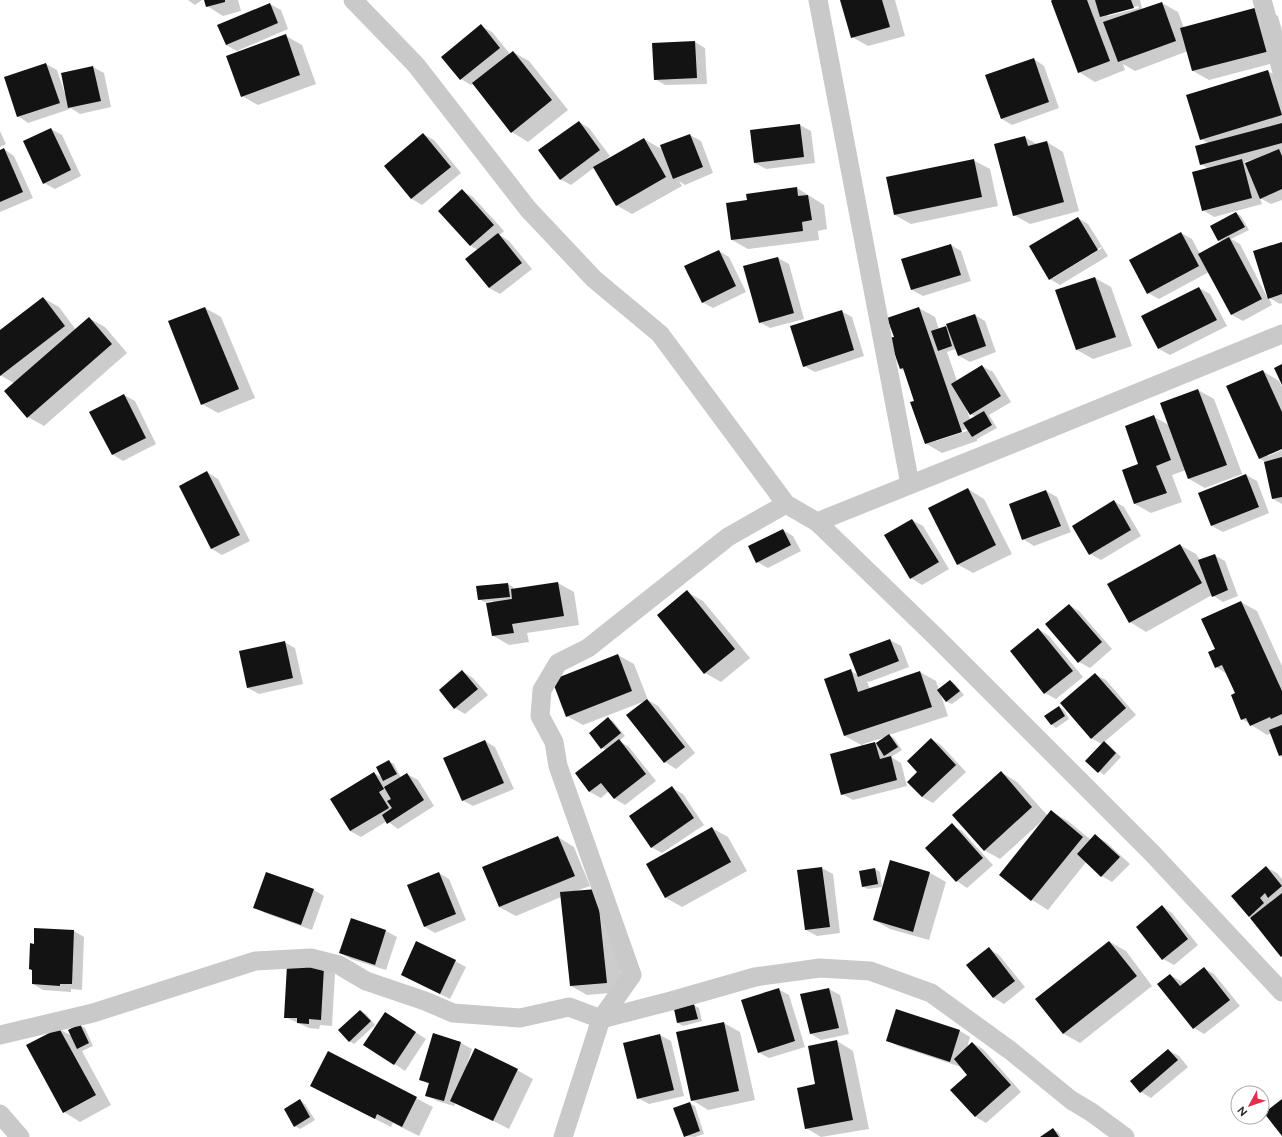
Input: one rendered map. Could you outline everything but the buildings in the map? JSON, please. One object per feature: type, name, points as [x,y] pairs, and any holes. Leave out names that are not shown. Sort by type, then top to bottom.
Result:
[{"type":"street","points":[[353,0],[416,65],[528,209],[594,279],[660,334],[786,504],[817,522],[939,640],[1152,853],[1282,992]]},
{"type":"street","points":[[818,0],[910,484]]},
{"type":"street","points":[[1262,0],[1282,72]]},
{"type":"street","points":[[817,522],[1282,334]]},
{"type":"street","points":[[563,1137],[601,1018],[632,975],[558,766],[554,742],[540,716],[542,690],[558,663],[588,648],[630,613],[728,537],[786,504]]},
{"type":"street","points":[[0,1035],[93,1013],[255,961],[311,958],[339,965],[366,981],[425,1001],[453,1013],[520,1018],[568,1007],[601,1018],[671,1001],[755,977],[820,968],[870,971],[931,993],[1011,1051],[1071,1100],[1091,1112],[1125,1137]]},
{"type":"street","points":[[1,1117],[20,1137]]}]
